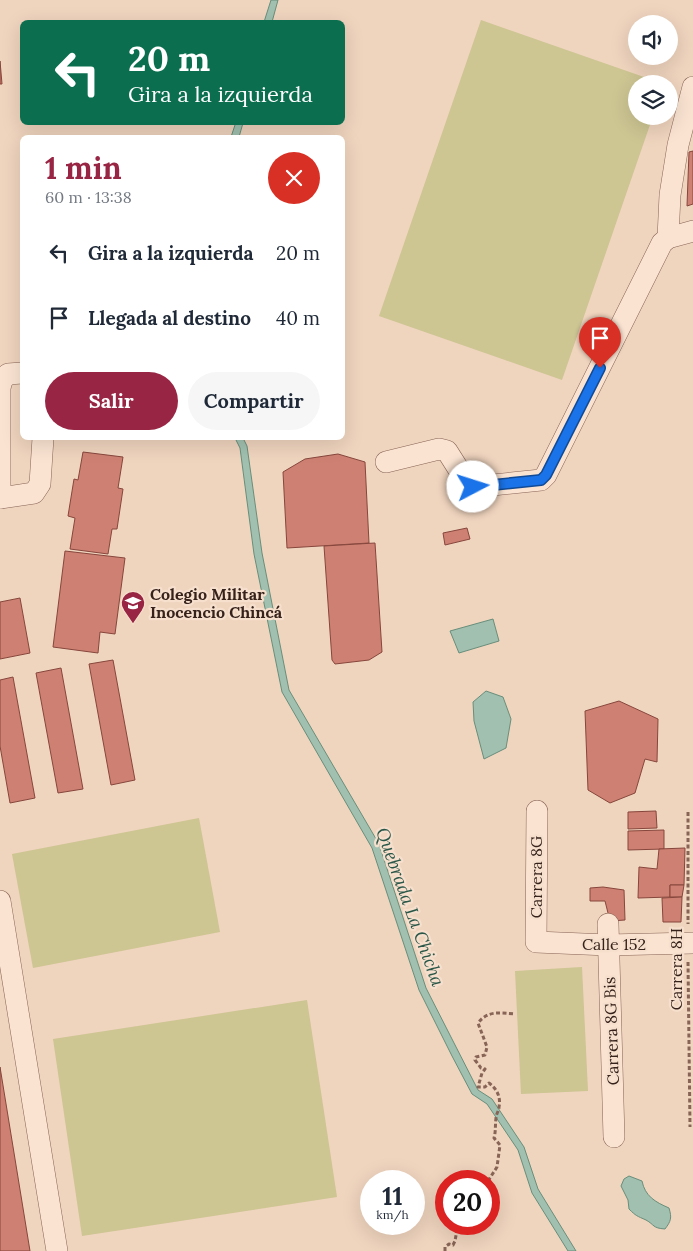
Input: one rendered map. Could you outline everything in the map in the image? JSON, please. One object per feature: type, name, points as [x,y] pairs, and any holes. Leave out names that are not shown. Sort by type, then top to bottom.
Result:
[{"type":"street","points":[[668,238],[670,195],[678,145],[693,87]]},
{"type":"street","points":[[386,462],[438,448],[447,450],[466,481],[473,487],[541,480],[546,475],[662,243],[668,238],[693,231]]},
{"type":"street","points":[[20,373],[8,374],[2,380],[0,388],[0,498],[34,493],[40,484],[43,440]]},
{"type":"street","name":"Carrera 8G","points":[[536,942],[537,811]]},
{"type":"street","points":[[0,901],[57,1251]]},
{"type":"street","name":"Carrera 8G Bis","points":[[608,924],[614,1137]]},
{"type":"street","name":"Calle 152","points":[[536,942],[608,945],[691,943]]},
{"type":"path","name":"Carrera 8H","points":[[688,812],[691,943],[690,1127]]},
{"type":"path","points":[[495,1170],[500,1145],[494,1138],[500,1100],[497,1089],[489,1083],[485,1087],[478,1087],[482,1073],[485,1070],[475,1060],[476,1057],[485,1055],[487,1048],[478,1023],[483,1016],[492,1013],[515,1014]]},
{"type":"path","points":[[445,1251],[445,1247],[449,1244],[453,1245],[456,1235]]},
{"type":"shaded area","points":[[271,0],[278,0],[273,20],[265,20]]},
{"type":"shaded area","points":[[481,20],[638,75],[628,75],[628,125],[650,125],[562,380],[379,316]]},
{"type":"shaded area","points":[[235,125],[242,125],[240,135],[232,135]]},
{"type":"shaded area","points":[[236,440],[244,440],[247,446],[262,553],[289,690],[379,844],[426,988],[478,1090],[492,1099],[524,1147],[538,1189],[576,1251],[568,1251],[532,1193],[518,1150],[487,1104],[472,1094],[452,1056],[419,990],[372,848],[282,692],[254,554],[240,448]]},
{"type":"shaded area","points":[[493,619],[499,641],[459,653],[450,631]]},
{"type":"shaded area","points":[[486,691],[503,697],[511,719],[506,748],[484,759],[474,721],[473,702]]},
{"type":"shaded area","points":[[199,818],[220,932],[33,968],[12,854]]},
{"type":"shaded area","points":[[582,967],[588,1091],[521,1094],[515,971]]},
{"type":"shaded area","points":[[307,1000],[337,1197],[82,1236],[53,1039]]},
{"type":"shaded area","points":[[629,1176],[642,1181],[651,1198],[669,1208],[670,1219],[665,1229],[656,1227],[635,1215],[629,1209],[628,1200],[621,1186],[624,1179]]},
{"type":"building","points":[[0,61],[2,84],[0,84]]},
{"type":"building","points":[[693,151],[693,204],[687,206],[689,152]]},
{"type":"building","points":[[83,452],[123,457],[118,488],[123,489],[117,529],[112,529],[108,554],[70,549],[75,518],[68,516],[74,479],[78,480]]},
{"type":"building","points":[[338,454],[365,462],[369,543],[287,548],[283,472],[305,459]]},
{"type":"building","points":[[467,528],[470,539],[445,545],[443,533]]},
{"type":"building","points":[[375,543],[382,652],[369,660],[335,664],[332,660],[324,546]]},
{"type":"building","points":[[65,551],[125,558],[115,634],[100,632],[98,653],[53,647]]},
{"type":"building","points":[[20,598],[30,653],[0,659],[0,602]]},
{"type":"building","points":[[113,660],[135,780],[111,785],[89,664]]},
{"type":"building","points":[[61,668],[83,789],[58,793],[36,673]]},
{"type":"building","points":[[13,677],[35,798],[10,803],[0,746],[0,680]]},
{"type":"building","points":[[619,701],[658,719],[657,762],[645,759],[635,793],[610,803],[588,790],[585,711]]},
{"type":"building","points":[[656,811],[657,828],[628,829],[628,812]]},
{"type":"building","points":[[664,830],[664,849],[628,850],[628,831]]},
{"type":"building","points":[[685,848],[684,885],[670,885],[670,897],[638,898],[639,867],[657,869],[659,849]]},
{"type":"building","points":[[670,885],[684,885],[682,897],[670,897]]},
{"type":"building","points":[[603,887],[624,890],[625,920],[610,921],[605,901],[590,901],[590,888]]},
{"type":"building","points":[[682,897],[681,922],[663,922],[662,898]]},
{"type":"building","points":[[0,1067],[30,1251],[0,1251]]},
{"type":"place","name":"Colegio Militar Inocencio Chincá","points":[[133,624]]},
{"type":"route","points":[[473,487],[541,480],[546,475],[600,368]]},
{"type":"water label","name":"Quebrada La Chicha","points":[[410,907]]}]
